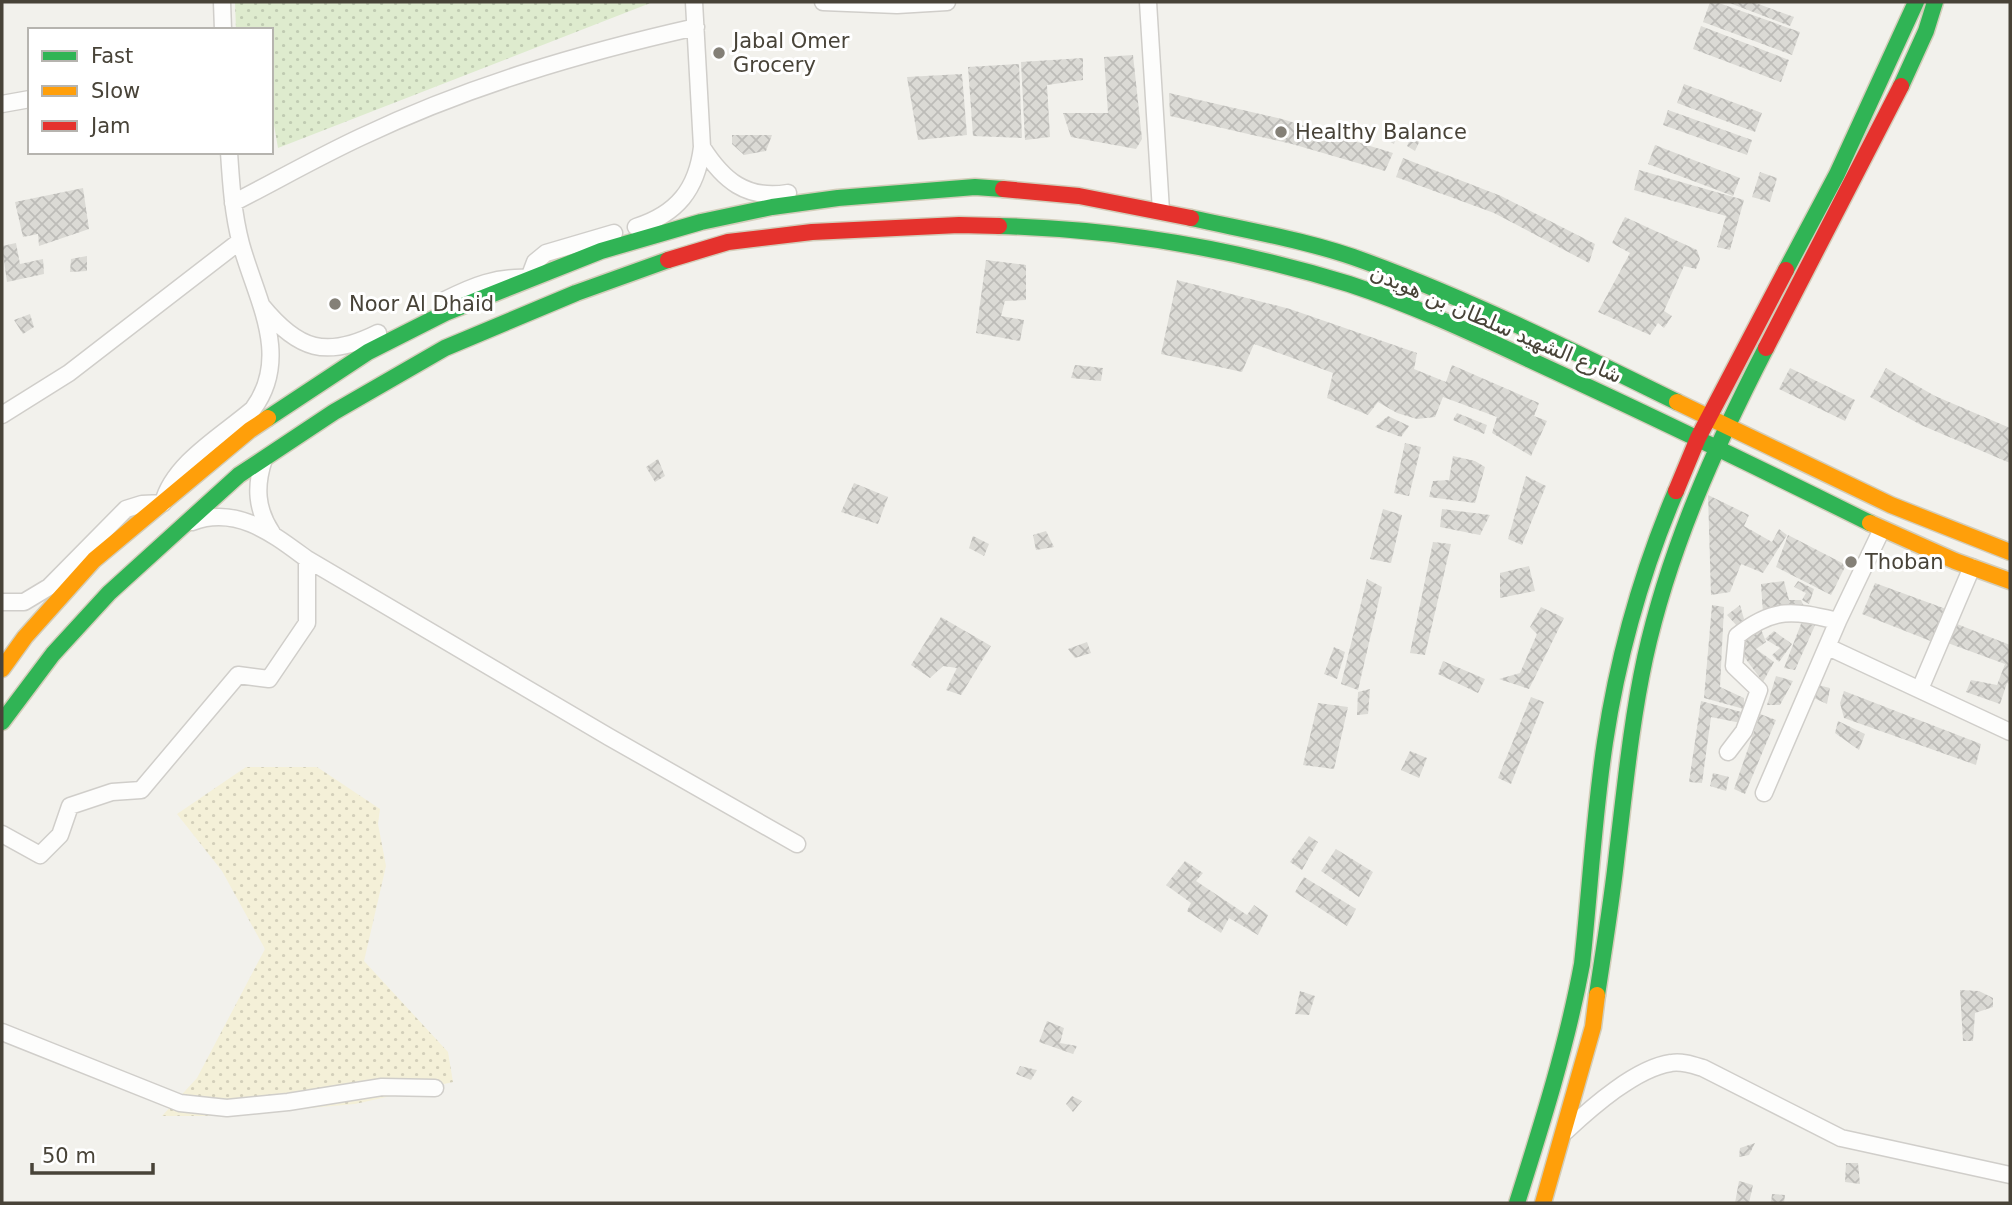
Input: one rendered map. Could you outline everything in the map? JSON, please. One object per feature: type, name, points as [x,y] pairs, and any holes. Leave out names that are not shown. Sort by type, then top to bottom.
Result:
[{"type":"main road","points":[[1517,1203],[1557,1078],[1576,998],[1582,964],[1605,742],[1622,656],[1640,587],[1668,509],[1698,438],[1837,174],[1916,2]]},
{"type":"main road","points":[[1543,1203],[1593,1027],[1617,854],[1628,747],[1645,658],[1686,519],[1727,426],[1891,108],[1926,31],[1936,2]]},
{"type":"main road","name":"شارع الشهيد سلطان بن هويدن","points":[[2,669],[25,637],[76,578],[250,430],[368,352],[445,313],[601,251],[701,222],[772,207],[838,198],[975,187],[1079,196],[1161,211],[1296,241],[1365,261],[1513,322],[1891,505],[2010,552]]},
{"type":"main road","points":[[959,225],[979,218],[1003,215],[1032,214],[1075,218],[1082,216],[1085,210],[1084,202],[1079,196]]},
{"type":"main road","name":"شارع الشهيد سلطان بن هويدن","points":[[2,722],[53,654],[109,593],[217,493],[334,412],[445,348],[576,293],[728,242],[767,236],[959,225],[1047,227],[1149,239],[1216,250],[1285,266],[1351,285],[1466,330],[1717,447],[1882,529],[2010,581]]},
{"type":"main road","points":[[109,593],[99,591],[96,582],[136,536],[147,516]]},
{"type":"street","points":[[222,2],[223,28]]},
{"type":"street","points":[[262,306],[277,324],[298,340],[322,348],[346,345],[369,337],[485,282],[529,278],[535,262],[546,253],[654,221],[667,213],[683,197],[695,177],[702,146],[694,2]]},
{"type":"street","points":[[823,2],[897,5],[942,2]]},
{"type":"street","points":[[1147,2],[1161,211]]},
{"type":"street","points":[[233,203],[362,136],[480,88],[597,50],[696,27]]},
{"type":"street","points":[[2,104],[28,99]]},
{"type":"street","points":[[702,146],[713,166],[740,188],[758,194],[778,195],[823,191],[838,198]]},
{"type":"street","points":[[2,602],[24,602],[49,587],[126,509],[142,504],[163,503],[168,486],[178,472],[253,409],[262,397],[271,369],[271,354],[262,306],[240,241],[233,203],[229,154]]},
{"type":"street","points":[[2,415],[69,373],[240,241]]},
{"type":"street","points":[[264,458],[258,481],[258,505],[263,520],[272,533]]},
{"type":"street","points":[[183,526],[205,518],[228,517],[250,522],[272,533],[307,559],[797,844]]},
{"type":"street","points":[[1764,793],[1838,621],[1882,529]]},
{"type":"street","points":[[2,834],[40,855],[60,835],[70,806],[112,792],[141,790],[238,675],[269,679],[307,623],[307,559]]},
{"type":"street","points":[[1920,689],[1972,567]]},
{"type":"street","points":[[1728,752],[1744,731],[1759,690],[1734,666],[1737,636],[1758,620],[1786,612],[1838,621]]},
{"type":"street","points":[[1828,647],[2010,732]]},
{"type":"street","points":[[2,1032],[180,1103],[227,1108],[288,1102],[382,1087],[435,1088]]},
{"type":"street","points":[[1564,1132],[1589,1110],[1635,1078],[1661,1065],[1684,1062],[1703,1068],[1841,1138],[2010,1175]]},
{"type":"green space","points":[[235,2],[653,2],[278,148],[273,125],[273,28],[236,28]]},
{"type":"sand","points":[[246,767],[317,767],[380,809],[378,824],[386,866],[364,961],[448,1052],[453,1082],[355,1104],[220,1116],[162,1116],[197,1078],[265,949],[222,871],[177,814]]},
{"type":"building","points":[[1710,2],[1800,32],[1792,55],[1703,22]]},
{"type":"building","points":[[1727,2],[1753,2],[1794,17],[1790,26]]},
{"type":"building","points":[[1701,26],[1789,60],[1781,82],[1693,49]]},
{"type":"building","points":[[1133,55],[1142,139],[1136,149],[1071,137],[1063,113],[1108,113],[1104,57]]},
{"type":"building","points":[[1083,58],[1083,80],[1047,85],[1050,137],[1025,140],[1021,62]]},
{"type":"building","points":[[1019,64],[1022,138],[973,136],[968,67]]},
{"type":"building","points":[[962,74],[967,135],[918,140],[907,77]]},
{"type":"building","points":[[1684,84],[1762,113],[1755,132],[1677,103]]},
{"type":"building","name":"Healthy Balance","points":[[1169,93],[1282,119],[1393,153],[1385,171],[1292,144],[1170,116]]},
{"type":"building","points":[[1668,110],[1752,140],[1747,155],[1663,125]]},
{"type":"building","points":[[1389,123],[1399,127],[1394,144],[1385,139]]},
{"type":"building","points":[[1412,134],[1422,136],[1415,151],[1407,146]]},
{"type":"building","points":[[732,135],[772,135],[766,151],[744,155],[732,144]]},
{"type":"building","points":[[1655,145],[1740,178],[1733,196],[1648,164]]},
{"type":"building","points":[[1403,158],[1501,196],[1595,244],[1589,263],[1494,213],[1396,177]]},
{"type":"building","points":[[1639,170],[1744,200],[1730,250],[1717,247],[1726,216],[1634,190]]},
{"type":"building","points":[[1760,172],[1777,178],[1770,202],[1752,197]]},
{"type":"building","points":[[83,188],[89,229],[39,246],[38,234],[23,237],[15,202]]},
{"type":"building","points":[[1625,217],[1697,250],[1700,259],[1696,269],[1684,266],[1664,311],[1672,316],[1664,328],[1658,323],[1650,335],[1598,312],[1630,253],[1612,243]]},
{"type":"building","points":[[16,243],[20,264],[43,259],[44,274],[7,282],[2,246]]},
{"type":"building","points":[[87,256],[87,271],[70,272],[71,259]]},
{"type":"building","points":[[986,260],[1026,265],[1026,300],[1005,301],[1001,316],[1024,320],[1020,341],[976,333]]},
{"type":"building","points":[[1177,280],[1290,309],[1417,353],[1414,369],[1446,382],[1452,365],[1539,403],[1534,416],[1547,421],[1531,456],[1492,433],[1497,417],[1443,397],[1435,417],[1417,419],[1397,413],[1378,402],[1368,415],[1327,398],[1333,373],[1254,344],[1242,372],[1161,354]]},
{"type":"building","points":[[30,314],[34,327],[23,334],[14,320]]},
{"type":"building","points":[[1075,365],[1103,368],[1101,381],[1071,378]]},
{"type":"building","points":[[1790,368],[1855,400],[1845,421],[1779,389]]},
{"type":"building","points":[[1886,368],[1935,396],[2010,428],[2010,463],[1921,425],[1870,397]]},
{"type":"building","points":[[1457,413],[1487,425],[1484,434],[1453,420]]},
{"type":"building","points":[[1388,416],[1409,426],[1401,437],[1375,427]]},
{"type":"building","points":[[1405,443],[1421,447],[1409,496],[1394,493]]},
{"type":"building","points":[[1453,456],[1475,461],[1485,467],[1475,503],[1429,497],[1433,481],[1449,480]]},
{"type":"building","points":[[658,459],[665,476],[655,482],[646,467]]},
{"type":"building","points":[[1526,476],[1546,486],[1522,545],[1508,539]]},
{"type":"building","points":[[854,483],[888,497],[878,524],[841,512]]},
{"type":"building","points":[[1708,495],[1749,515],[1744,526],[1772,542],[1779,529],[1787,535],[1763,573],[1741,564],[1730,592],[1711,595]]},
{"type":"building","points":[[1383,509],[1402,515],[1391,563],[1370,559]]},
{"type":"building","points":[[1442,509],[1490,515],[1480,535],[1440,527]]},
{"type":"building","points":[[1046,531],[1054,547],[1036,550],[1033,535]]},
{"type":"building","points":[[1788,535],[1846,565],[1831,595],[1776,567]]},
{"type":"building","points":[[973,536],[989,544],[984,556],[969,548]]},
{"type":"building","points":[[1433,542],[1451,544],[1425,655],[1410,653]]},
{"type":"building","points":[[1529,566],[1535,591],[1500,598],[1500,573]]},
{"type":"building","points":[[1367,579],[1382,587],[1358,690],[1341,684]]},
{"type":"building","points":[[1784,581],[1789,600],[1801,600],[1804,606],[1763,613],[1761,584]]},
{"type":"building","points":[[1798,581],[1814,589],[1809,604],[1802,600],[1806,593],[1794,587]]},
{"type":"building","points":[[1875,583],[1946,609],[1933,642],[1862,614]]},
{"type":"building","points":[[1712,605],[1724,607],[1720,687],[1744,698],[1744,709],[1704,698]]},
{"type":"building","points":[[1740,605],[1744,619],[1738,627],[1727,615]]},
{"type":"building","points":[[1541,607],[1564,618],[1529,689],[1499,679],[1520,673],[1537,634],[1530,627]]},
{"type":"building","points":[[1804,616],[1817,621],[1795,670],[1784,668]]},
{"type":"building","points":[[941,617],[991,646],[961,695],[946,690],[957,668],[943,666],[930,678],[911,665]]},
{"type":"building","points":[[1952,622],[2010,645],[2010,684],[2007,683],[2000,704],[1966,692],[1971,680],[1997,685],[2005,664],[1945,642]]},
{"type":"building","points":[[1759,624],[1766,642],[1756,649],[1774,662],[1763,682],[1742,654],[1743,637]]},
{"type":"building","points":[[1774,631],[1792,644],[1779,662],[1772,655],[1780,648],[1765,639]]},
{"type":"building","points":[[1087,642],[1091,653],[1075,658],[1068,649]]},
{"type":"building","points":[[1334,647],[1345,652],[1337,679],[1324,674]]},
{"type":"building","points":[[1443,661],[1485,679],[1478,693],[1438,674]]},
{"type":"building","points":[[1776,676],[1793,681],[1780,705],[1767,705]]},
{"type":"building","points":[[1818,685],[1830,688],[1827,704],[1814,698]]},
{"type":"building","points":[[1370,689],[1368,714],[1357,715],[1358,692]]},
{"type":"building","points":[[1844,691],[1981,744],[1976,765],[1844,718],[1840,703]]},
{"type":"building","points":[[1531,697],[1544,702],[1511,784],[1498,778]]},
{"type":"building","points":[[1701,701],[1745,713],[1741,723],[1711,717],[1702,783],[1689,782]]},
{"type":"building","points":[[1318,703],[1348,707],[1334,769],[1303,765]]},
{"type":"building","points":[[1760,714],[1776,720],[1745,794],[1734,789]]},
{"type":"building","points":[[1838,721],[1865,734],[1859,750],[1835,733]]},
{"type":"building","points":[[1410,751],[1427,758],[1419,778],[1401,770]]},
{"type":"building","points":[[1713,773],[1729,777],[1726,791],[1710,786]]},
{"type":"building","points":[[1309,836],[1318,842],[1302,870],[1290,862]]},
{"type":"building","points":[[1336,849],[1373,872],[1359,897],[1321,871]]},
{"type":"building","points":[[1185,861],[1203,873],[1196,881],[1247,915],[1254,905],[1268,915],[1258,935],[1229,918],[1221,933],[1187,911],[1191,903],[1166,885]]},
{"type":"building","points":[[1304,877],[1356,909],[1347,926],[1295,892]]},
{"type":"building","points":[[1960,990],[1979,991],[1993,998],[1993,1007],[1975,1013],[1973,1041],[1963,1041]]},
{"type":"building","points":[[1300,991],[1315,996],[1309,1015],[1295,1014]]},
{"type":"building","points":[[1047,1021],[1064,1028],[1060,1043],[1077,1046],[1073,1054],[1039,1042]]},
{"type":"building","points":[[1020,1066],[1037,1070],[1031,1080],[1016,1074]]},
{"type":"building","points":[[1072,1096],[1082,1101],[1073,1112],[1066,1104]]},
{"type":"building","points":[[1755,1143],[1749,1155],[1739,1157],[1740,1148]]},
{"type":"building","points":[[1846,1163],[1858,1163],[1860,1184],[1845,1182]]},
{"type":"building","points":[[1739,1181],[1753,1185],[1749,1203],[1735,1203]]},
{"type":"building","points":[[1772,1194],[1785,1195],[1784,1203],[1771,1203]]},
{"type":"traffic: fast","points":[[1786,270],[1837,174],[1916,2]]},
{"type":"traffic: fast","points":[[1901,86],[1926,31],[1935,2]]},
{"type":"traffic: fast","points":[[268,418],[368,352],[445,313],[601,251],[701,222],[772,207],[838,198],[975,187],[1003,189]]},
{"type":"traffic: fast","points":[[1191,218],[1302,242],[1407,277],[1485,310],[1677,402]]},
{"type":"traffic: fast","points":[[999,226],[1088,231],[1176,243],[1263,261],[1349,284],[1427,313],[1504,348],[1870,523]]},
{"type":"traffic: fast","points":[[2,722],[53,654],[109,593],[239,475],[334,412],[445,348],[576,293],[668,260]]},
{"type":"traffic: fast","points":[[1597,995],[1632,731],[1655,617],[1695,499],[1766,348]]},
{"type":"traffic: fast","points":[[1517,1203],[1545,1114],[1582,964],[1601,769],[1617,678],[1642,583],[1676,491]]},
{"type":"traffic: slow","points":[[1677,402],[1891,505],[2010,552]]},
{"type":"traffic: slow","points":[[2,669],[25,637],[94,560],[268,418]]},
{"type":"traffic: slow","points":[[1870,523],[1955,561],[2010,581]]},
{"type":"traffic: slow","points":[[1543,1203],[1593,1027],[1597,995]]},
{"type":"traffic: jam","points":[[1766,348],[1901,86]]},
{"type":"traffic: jam","points":[[1003,189],[1079,196],[1191,218]]},
{"type":"traffic: jam","points":[[668,260],[728,242],[812,232],[959,225],[999,226]]},
{"type":"traffic: jam","points":[[1676,491],[1698,438],[1786,270]]},
{"type":"place","name":"Jabal Omer Grocery","points":[[719,53]]},
{"type":"place","name":"Healthy Balance","points":[[1281,132]]},
{"type":"place","name":"Noor Al Dhaid","points":[[335,304]]},
{"type":"place","name":"Thoban","points":[[1851,562]]}]
